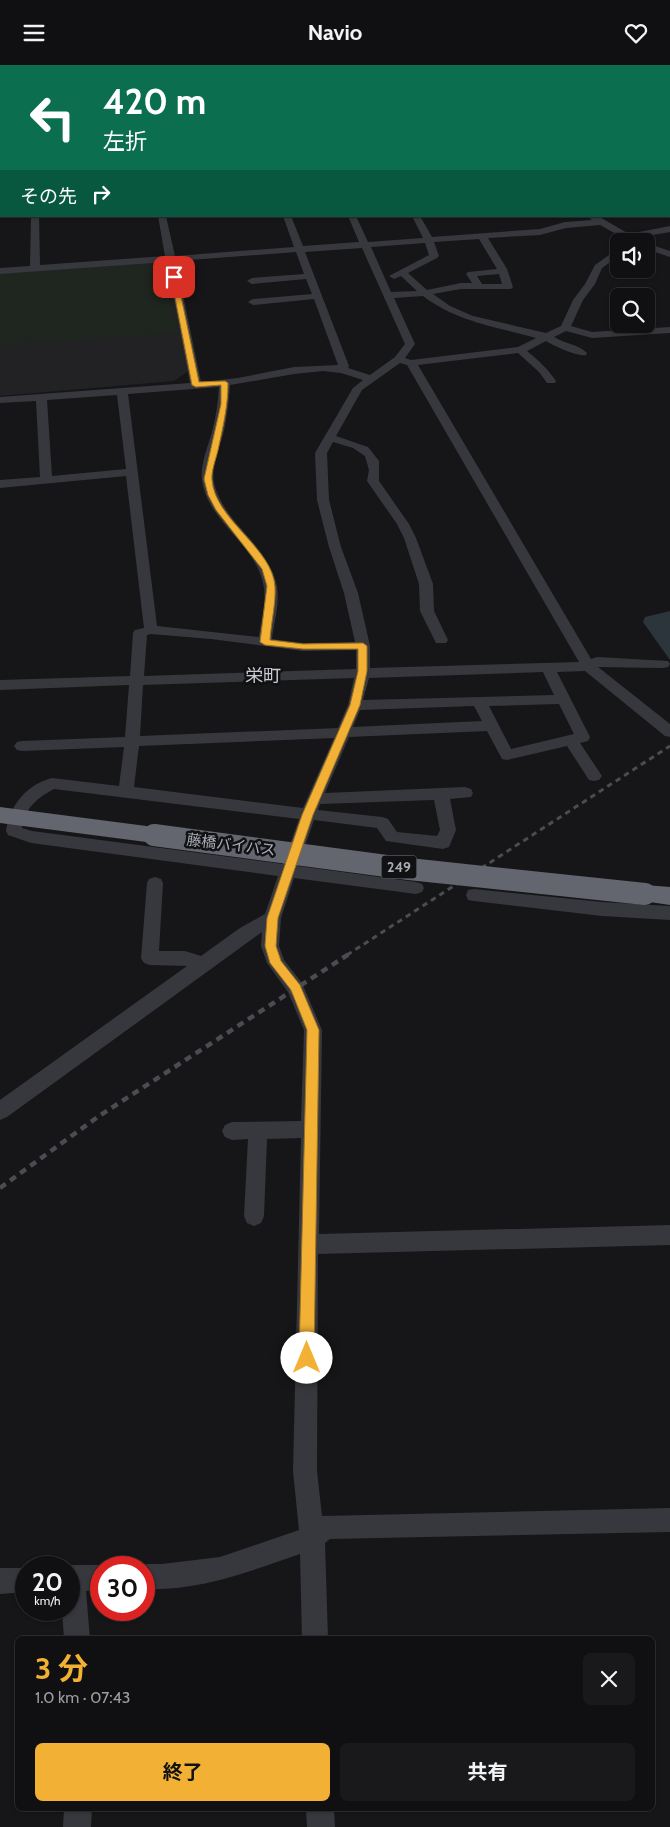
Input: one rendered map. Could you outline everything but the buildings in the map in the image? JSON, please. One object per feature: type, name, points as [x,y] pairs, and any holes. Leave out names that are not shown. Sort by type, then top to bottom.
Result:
[{"type":"highway","name":"藤橋バイパス","points":[[8,816],[410,869],[670,896]]},
{"type":"street","points":[[35,217],[35,268]]},
{"type":"street","points":[[162,217],[196,385]]},
{"type":"street","points":[[287,217],[344,366],[339,369]]},
{"type":"street","points":[[315,1636],[312,1538],[305,1471],[313,1030],[296,988],[276,963],[270,946],[272,918],[308,815],[355,705],[363,671],[363,646],[350,593],[322,500],[321,453],[358,388],[369,378],[399,359],[410,344],[352,217]]},
{"type":"street","points":[[384,284],[402,272],[434,256],[429,240],[417,217]]},
{"type":"street","points":[[592,217],[620,233]]},
{"type":"street","points":[[0,271],[544,232],[565,225],[600,222]]},
{"type":"street","points":[[654,233],[670,229]]},
{"type":"street","points":[[388,295],[425,293],[452,287],[508,287],[503,271],[482,236]]},
{"type":"street","points":[[655,248],[670,254]]},
{"type":"street","points":[[565,328],[578,300],[598,267],[610,258]]},
{"type":"street","points":[[479,287],[471,274],[503,271]]},
{"type":"street","points":[[402,272],[425,293],[448,308],[465,315],[544,337],[562,346],[574,348],[582,353]]},
{"type":"street","points":[[252,281],[309,276]]},
{"type":"street","points":[[253,301],[317,296]]},
{"type":"street","points":[[399,359],[411,363],[520,350],[565,328],[592,335],[670,330]]},
{"type":"street","points":[[520,350],[543,370],[552,381]]},
{"type":"street","points":[[411,363],[588,665],[606,682],[670,732]]},
{"type":"street","points":[[0,400],[225,383],[269,377],[293,371],[339,369],[369,378]]},
{"type":"street","points":[[225,383],[224,404],[208,479],[212,495],[220,510],[266,569],[271,586],[265,642]]},
{"type":"street","points":[[122,390],[150,630]]},
{"type":"street","points":[[41,397],[46,480]]},
{"type":"street","points":[[329,438],[360,445],[368,452],[376,470],[373,481],[403,524],[410,538],[426,584],[427,611],[441,640]]},
{"type":"street","points":[[0,484],[133,472]]},
{"type":"street","points":[[126,791],[132,742],[140,633],[150,630],[211,635],[303,647],[363,646]]},
{"type":"street","points":[[0,685],[363,671],[588,665],[597,661],[663,664]]},
{"type":"street","points":[[479,701],[507,755],[583,737],[547,666]]},
{"type":"street","points":[[355,705],[564,699]]},
{"type":"street","points":[[22,746],[491,726]]},
{"type":"street","points":[[571,740],[594,776]]},
{"type":"street","points":[[416,888],[31,837],[14,831],[8,816],[31,793],[52,783],[382,823],[392,837],[442,843],[448,830],[441,794]]},
{"type":"street","points":[[315,799],[465,793]]},
{"type":"street","points":[[155,883],[150,958],[185,958],[203,964]]},
{"type":"street","points":[[474,895],[602,909],[670,913]]},
{"type":"street","points":[[0,1111],[246,933],[272,918]]},
{"type":"street","points":[[232,1131],[311,1129]]},
{"type":"street","points":[[254,1215],[258,1130]]},
{"type":"street","points":[[308,1244],[670,1235]]},
{"type":"street","points":[[155,1577],[220,1569],[312,1538],[325,1527],[670,1520]]},
{"type":"street","points":[[0,1581],[15,1580]]},
{"type":"street","points":[[75,1621],[77,1636]]},
{"type":"street","points":[[77,1827],[78,1811]]},
{"type":"street","points":[[320,1811],[321,1827]]},
{"type":"shaded area","points":[[166,261],[190,370],[174,381],[0,396],[0,272]]},
{"type":"shaded area","points":[[162,263],[178,333],[0,345],[0,275]]},
{"type":"shaded area","points":[[670,611],[670,660],[643,622],[645,617]]},
{"type":"railway","points":[[347,955],[670,746]]},
{"type":"railway","points":[[0,1188],[99,1116],[349,954]]},
{"type":"district","name":"栄町","points":[[263,676]]},
{"type":"route","points":[[174,277],[196,385],[225,383],[224,404],[208,479],[212,495],[220,510],[266,569],[271,586],[265,642],[303,647],[363,646],[363,671],[355,705],[308,815],[272,918],[270,946],[276,963],[296,988],[313,1030],[307,1358]]}]
